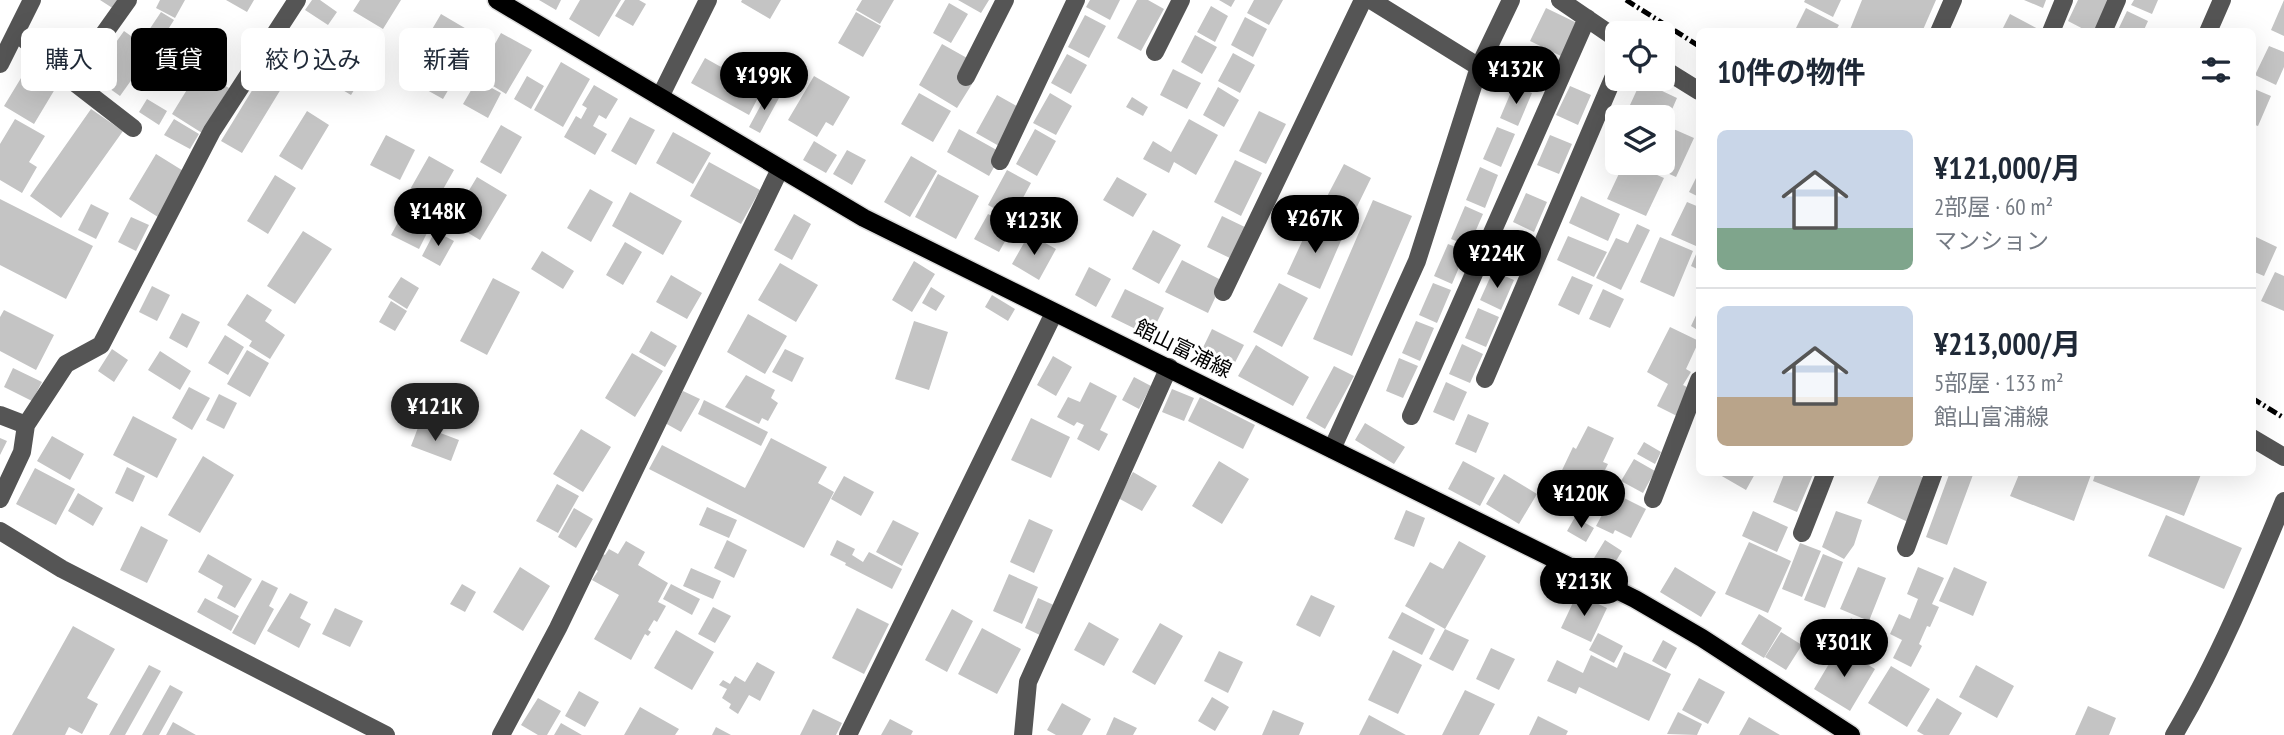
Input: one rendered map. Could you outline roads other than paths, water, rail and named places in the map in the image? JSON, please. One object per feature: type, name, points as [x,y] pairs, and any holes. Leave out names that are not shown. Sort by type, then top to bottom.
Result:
[{"type":"main road","name":"館山富浦線","points":[[497,0],[864,218],[1635,600],[1702,638],[1851,735]]},
{"type":"street","points":[[0,64],[32,0]]},
{"type":"street","points":[[108,28],[128,0]]},
{"type":"street","points":[[0,499],[22,452],[26,425],[66,364],[101,345],[212,131],[297,0]]},
{"type":"street","points":[[660,97],[708,0]]},
{"type":"street","points":[[966,77],[1005,0]]},
{"type":"street","points":[[1000,160],[1076,0]]},
{"type":"street","points":[[1155,52],[1181,0]]},
{"type":"street","points":[[1223,292],[1363,0]]},
{"type":"street","points":[[1371,0],[1479,67]]},
{"type":"street","points":[[1332,449],[1417,261],[1479,67],[1511,0]]},
{"type":"street","points":[[1560,0],[1605,31]]},
{"type":"street","points":[[1941,28],[1953,0]]},
{"type":"street","points":[[2053,28],[2064,0]]},
{"type":"street","points":[[2105,28],[2117,0]]},
{"type":"street","points":[[2210,28],[2222,0]]},
{"type":"street","points":[[1411,416],[1587,18]]},
{"type":"street","points":[[16,32],[21,36]]},
{"type":"street","points":[[1675,76],[1696,89]]},
{"type":"street","points":[[85,91],[133,128]]},
{"type":"street","points":[[1485,379],[1608,91]]},
{"type":"street","points":[[501,735],[558,628],[780,170]]},
{"type":"street","points":[[848,735],[1054,313]]},
{"type":"street","points":[[1023,735],[1028,682],[1169,367]]},
{"type":"street","points":[[1653,499],[1696,388]]},
{"type":"street","points":[[0,415],[26,425]]},
{"type":"street","points":[[2256,440],[2284,457]]},
{"type":"street","points":[[1802,533],[1824,476]]},
{"type":"street","points":[[1906,548],[1933,476]]},
{"type":"street","points":[[2174,735],[2227,635],[2284,501]]},
{"type":"street","points":[[0,531],[62,569],[386,735]]},
{"type":"railway","points":[[1626,0],[1696,44]]},
{"type":"railway","points":[[2256,400],[2284,418]]}]
